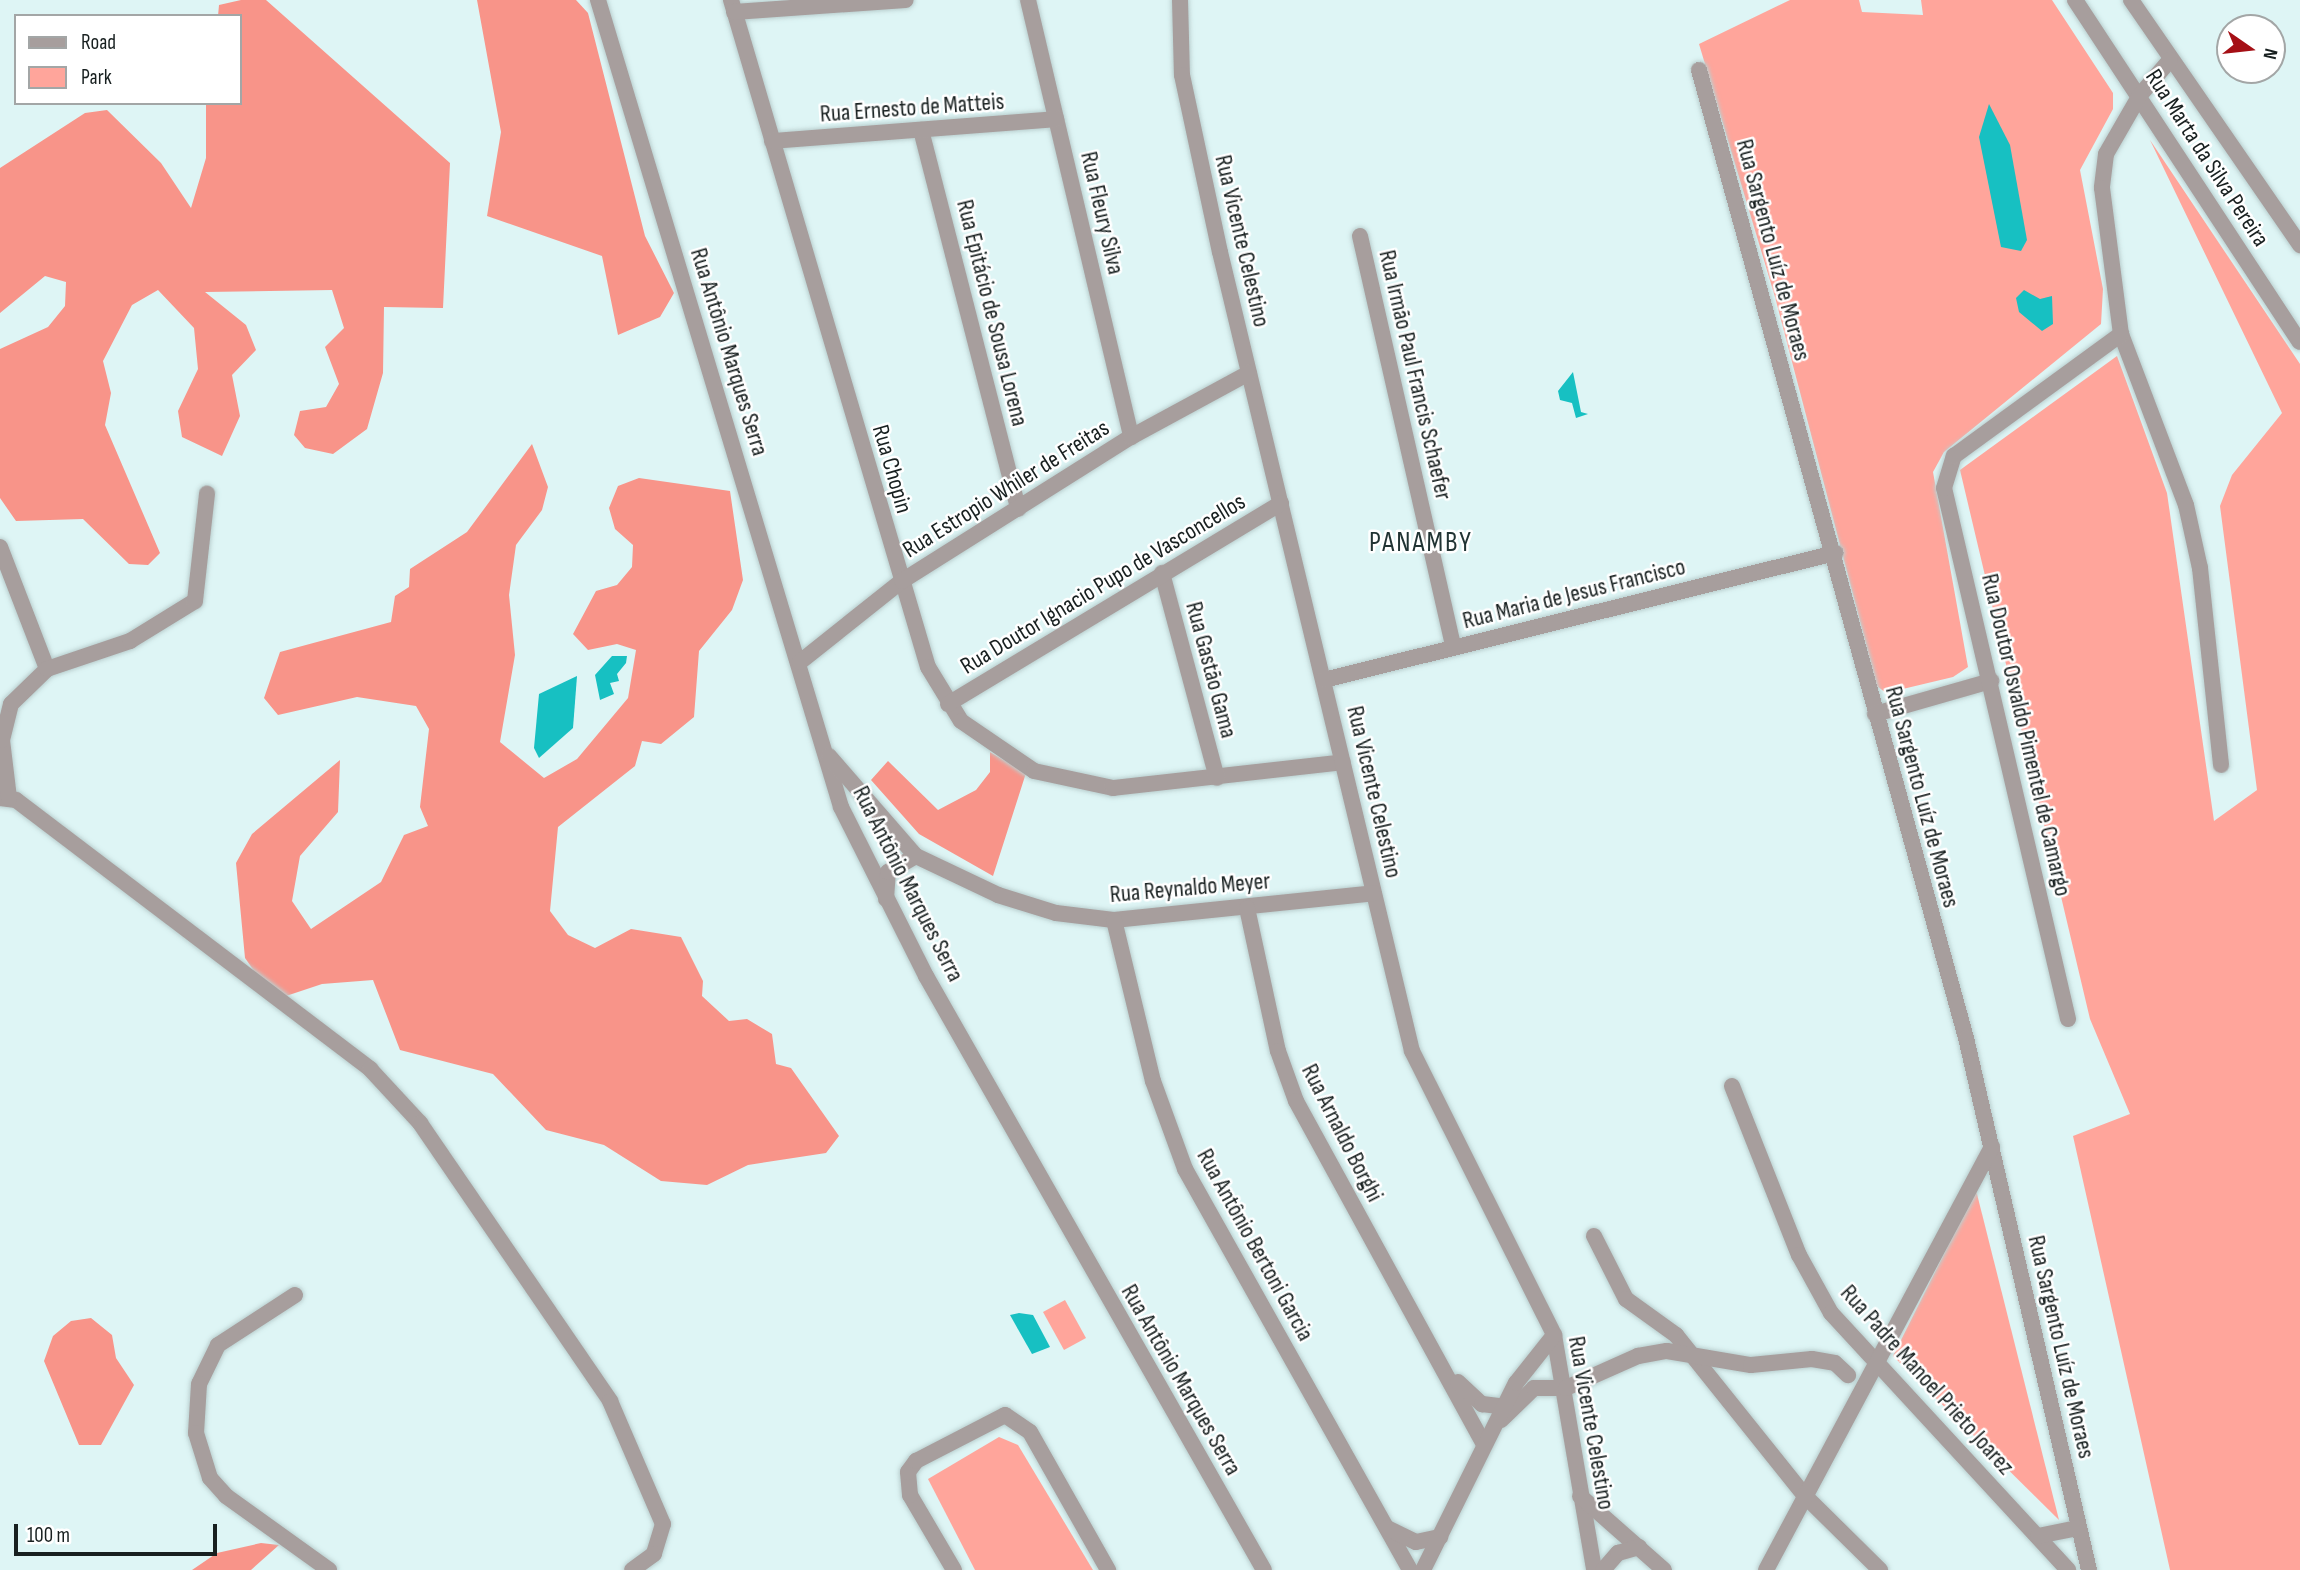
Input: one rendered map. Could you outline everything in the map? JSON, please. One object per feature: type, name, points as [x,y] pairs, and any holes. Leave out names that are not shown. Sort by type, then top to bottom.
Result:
[{"type":"street","name":"Rua Antônio Marques Serra","points":[[598,0],[800,662],[821,745],[841,807],[886,901],[1264,1570]]},
{"type":"street","points":[[733,6],[906,0]]},
{"type":"street","name":"Rua Fleury Silva","points":[[1028,0],[1132,437]]},
{"type":"street","name":"Rua Vicente Celestino","points":[[1180,0],[1182,75],[1249,373],[1412,1051],[1554,1335],[1566,1388],[1580,1496],[1594,1570]]},
{"type":"street","name":"Rua Marta da Silva Pereira","points":[[2075,0],[2300,342]]},
{"type":"street","name":"Rua Marta da Silva Pereira","points":[[2131,0],[2169,60],[2300,244]]},
{"type":"street","name":"Rua Chopin","points":[[733,6],[928,667],[948,704],[995,749],[1068,781],[1113,788],[1343,762]]},
{"type":"street","points":[[2169,60],[2140,95],[2102,171],[2121,334],[2186,505],[2200,568],[2221,765]]},
{"type":"street","name":"Rua Sargento Luíz de Moraes","points":[[1699,70],[1835,553],[1875,713],[1992,1146],[2090,1570]]},
{"type":"street","name":"Rua Ernesto de Matteis","points":[[772,141],[1056,119]]},
{"type":"street","name":"Rua Epitácio de Sousa Lorena","points":[[921,130],[1018,509]]},
{"type":"street","name":"Rua Irmão Paul Francis Schaefer","points":[[1360,236],[1453,646]]},
{"type":"street","name":"Rua Doutor Osvaldo Pimentel de Camargo","points":[[2068,1019],[1944,488],[1949,462],[2121,334]]},
{"type":"street","name":"Rua Estropio Whiler de Freitas","points":[[800,662],[902,581],[1132,437],[1249,373]]},
{"type":"street","points":[[207,494],[195,601],[131,641],[47,669],[20,690],[5,721],[5,798],[370,1069],[420,1123],[610,1401],[663,1524],[654,1554],[632,1570]]},
{"type":"street","name":"Rua Doutor Ignacio Pupo de Vasconcellos","points":[[948,704],[1281,503]]},
{"type":"street","points":[[0,547],[47,669]]},
{"type":"street","name":"Rua Maria de Jesus Francisco","points":[[1324,680],[1835,553]]},
{"type":"street","name":"Rua Gastão Gama","points":[[1162,573],[1217,778]]},
{"type":"street","points":[[1875,713],[1991,681]]},
{"type":"street","name":"Rua Reynaldo Meyer","points":[[821,745],[916,856],[1021,904],[1114,920],[1374,893]]},
{"type":"street","points":[[886,901],[888,872],[916,856]]},
{"type":"street","name":"Rua Arnaldo Borghi","points":[[1247,908],[1278,1051],[1296,1101],[1484,1446]]},
{"type":"street","name":"Rua Antônio Bertoni Garcia","points":[[1114,920],[1153,1081],[1185,1169],[1410,1570]]},
{"type":"street","name":"Rua Padre Manoel Prieto Joarez","points":[[1732,1086],[1813,1285],[1831,1313],[1876,1357],[2068,1570]]},
{"type":"street","points":[[1766,1570],[1876,1357],[1992,1146]]},
{"type":"street","points":[[1594,1236],[1626,1299],[1670,1329],[1804,1495],[1880,1570]]},
{"type":"street","points":[[295,1295],[218,1345],[199,1384],[196,1433],[210,1478],[226,1496],[329,1570]]},
{"type":"street","points":[[1423,1570],[1484,1446],[1554,1335]]},
{"type":"street","points":[[1503,1413],[1534,1388],[1566,1388],[1637,1356],[1667,1351],[1693,1359],[1751,1365],[1812,1359],[1835,1363],[1848,1375]]},
{"type":"street","name":"Rua Arnaldo Borghi","points":[[1440,1362],[1471,1398],[1503,1413]]},
{"type":"street","points":[[954,1570],[910,1495],[908,1472],[916,1461],[995,1417],[1014,1418],[1030,1432],[1108,1570]]},
{"type":"street","points":[[1580,1496],[1664,1570]]},
{"type":"street","points":[[1387,1528],[1416,1542],[1440,1537]]},
{"type":"street","points":[[2038,1536],[2080,1534]]},
{"type":"street","name":"Rua Sargento Luíz de Moraes","points":[[2080,1534],[2080,1570]]},
{"type":"street","points":[[1603,1570],[1618,1553],[1639,1547]]},
{"type":"green space","points":[[1790,0],[1859,0],[1862,12],[1923,15],[1921,0],[2052,0],[2113,93],[2113,109],[2080,170],[2103,289],[2101,324],[1944,452],[1933,472],[1968,667],[1953,677],[1886,693],[1877,686],[1775,297],[1699,44]]},
{"type":"green space","points":[[2150,140],[2300,364],[2300,1570],[2170,1570],[2073,1136],[2130,1114],[2090,1019],[1960,470],[2117,356],[2167,493],[2214,821],[2257,790],[2220,506],[2232,475],[2282,413]]},
{"type":"green space","points":[[1976,1190],[2059,1520],[1893,1356]]},
{"type":"green space","points":[[1065,1300],[1086,1338],[1064,1350],[1043,1312]]},
{"type":"green space","points":[[999,1437],[1018,1445],[1093,1570],[975,1570],[928,1479]]},
{"type":"shaded area","points":[[241,0],[266,0],[450,163],[443,308],[384,307],[383,373],[367,429],[333,454],[305,448],[294,435],[300,411],[326,407],[339,384],[325,347],[344,328],[332,290],[205,292],[246,325],[256,350],[232,375],[240,416],[222,456],[182,437],[178,411],[198,369],[194,328],[158,290],[132,305],[103,361],[111,393],[105,425],[160,553],[148,565],[129,564],[83,519],[16,521],[0,498],[0,349],[48,327],[65,306],[66,282],[45,276],[0,313],[0,168],[85,113],[107,110],[161,163],[191,208],[206,158],[206,105],[242,105],[242,14],[218,14],[219,5]]},
{"type":"shaded area","points":[[477,0],[576,0],[588,13],[645,236],[674,293],[660,317],[618,335],[602,256],[487,216],[501,132]]},
{"type":"shaded area","points":[[532,444],[548,487],[542,510],[516,545],[509,595],[515,655],[500,742],[544,778],[577,759],[628,698],[636,650],[617,644],[588,650],[573,634],[596,591],[617,585],[632,567],[633,545],[615,529],[609,508],[618,486],[639,478],[730,491],[743,580],[732,610],[699,651],[694,717],[661,744],[642,741],[635,766],[558,827],[550,911],[568,935],[595,948],[631,929],[681,937],[703,981],[702,996],[729,1021],[747,1019],[772,1034],[776,1064],[791,1068],[839,1136],[826,1153],[748,1165],[707,1185],[661,1181],[604,1145],[546,1130],[493,1074],[400,1050],[373,980],[322,984],[286,996],[259,978],[245,958],[236,863],[252,834],[340,760],[338,812],[300,856],[292,901],[311,929],[381,882],[404,835],[428,826],[420,807],[429,729],[416,706],[357,697],[278,715],[264,698],[280,652],[391,622],[395,596],[409,587],[410,569],[467,532]]},
{"type":"shaded area","points":[[990,752],[1026,773],[993,876],[919,834],[871,780],[888,761],[938,810],[976,790],[990,772]]},
{"type":"shaded area","points":[[91,1318],[112,1335],[116,1358],[134,1385],[101,1445],[79,1445],[44,1361],[53,1336],[71,1321]]},
{"type":"shaded area","points":[[261,1543],[279,1545],[251,1570],[192,1570],[217,1553]]},
{"type":"water","points":[[1989,104],[2010,145],[2027,240],[2021,251],[2001,247],[1979,137]]},
{"type":"water","points":[[2024,290],[2040,299],[2052,296],[2053,324],[2042,331],[2019,312],[2016,298]]},
{"type":"water","points":[[1573,372],[1581,412],[1588,414],[1576,418],[1572,403],[1560,400],[1558,391]]},
{"type":"water","points":[[612,656],[627,656],[626,663],[617,674],[619,681],[610,683],[614,694],[600,700],[595,675]]},
{"type":"water","points":[[577,676],[573,728],[539,758],[534,748],[539,694]]},
{"type":"water","points":[[1010,1315],[1033,1315],[1050,1347],[1032,1354]]},
{"type":"district","name":"PANAMBY","points":[[1421,543]]}]
